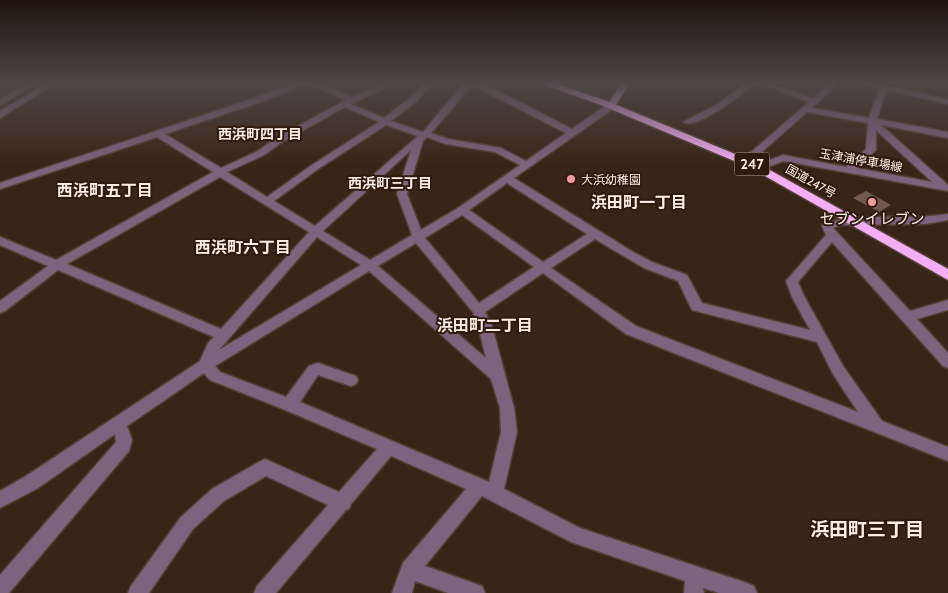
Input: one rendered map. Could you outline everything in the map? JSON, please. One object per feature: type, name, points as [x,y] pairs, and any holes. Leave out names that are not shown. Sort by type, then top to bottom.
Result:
[{"type":"highway","name":"国道247号","points":[[626,110],[761,169],[948,275]]},
{"type":"highway","name":"国道247号","points":[[628,110],[770,164],[878,223],[948,265]]},
{"type":"street","points":[[0,175],[4,184],[229,110]]},
{"type":"street","points":[[0,308],[57,265],[102,238],[220,173],[261,153],[279,140],[334,110]]},
{"type":"street","points":[[362,110],[385,122],[423,137],[498,150],[527,165]]},
{"type":"street","points":[[266,202],[315,166],[342,151],[401,110]]},
{"type":"street","points":[[446,110],[423,137],[402,194],[418,237],[478,310],[485,326],[507,408],[509,432],[496,494]]},
{"type":"street","points":[[527,110],[574,132]]},
{"type":"street","points":[[0,500],[32,482],[205,365],[462,210],[605,110]]},
{"type":"street","points":[[687,122],[701,117],[713,110]]},
{"type":"street","points":[[752,156],[805,110]]},
{"type":"street","points":[[809,110],[948,135]]},
{"type":"street","points":[[848,170],[871,150],[872,122],[876,110]]},
{"type":"street","points":[[872,122],[946,188]]},
{"type":"street","points":[[157,134],[371,266],[414,306],[497,376]]},
{"type":"street","points":[[205,365],[213,347],[315,232],[371,179],[411,144],[423,137]]},
{"type":"street","name":"玉津浦停車場線","points":[[770,164],[783,158],[946,188]]},
{"type":"street","points":[[508,179],[594,234],[648,265],[683,278],[697,306],[820,338]]},
{"type":"street","points":[[462,210],[631,330],[948,454]]},
{"type":"street","points":[[948,217],[925,221],[840,222],[829,225],[827,229],[948,362]]},
{"type":"street","points":[[478,310],[594,234]]},
{"type":"street","points":[[832,235],[792,281],[798,297],[838,370],[877,426]]},
{"type":"street","points":[[0,241],[223,335]]},
{"type":"street","points":[[907,317],[948,305]]},
{"type":"street","points":[[205,365],[215,376],[289,405],[479,486],[577,536],[694,584],[747,593]]},
{"type":"street","points":[[289,405],[314,370],[318,368],[351,380]]},
{"type":"street","points":[[0,589],[123,446],[126,440],[125,435],[116,425]]},
{"type":"street","points":[[264,593],[343,503],[388,448]]},
{"type":"street","points":[[138,593],[187,523],[218,495],[265,467],[343,503]]},
{"type":"street","points":[[402,593],[410,570],[479,486]]},
{"type":"street","points":[[410,570],[475,593]]},
{"type":"building","name":"セブンイレブン","points":[[866,191],[891,205],[879,212],[853,198]]},
{"type":"place","name":"大浜幼稚園","points":[[571,179]]},
{"type":"place","name":"セブンイレブン","points":[[872,202]]},
{"type":"district","name":"西浜町四丁目","points":[[260,134]]},
{"type":"district","name":"西浜町三丁目","points":[[390,183]]},
{"type":"district","name":"西浜町五丁目","points":[[105,190]]},
{"type":"district","name":"浜田町一丁目","points":[[639,202]]},
{"type":"district","name":"西浜町六丁目","points":[[243,247]]},
{"type":"district","name":"浜田町二丁目","points":[[485,325]]},
{"type":"district","name":"浜田町三丁目","points":[[867,529]]}]
